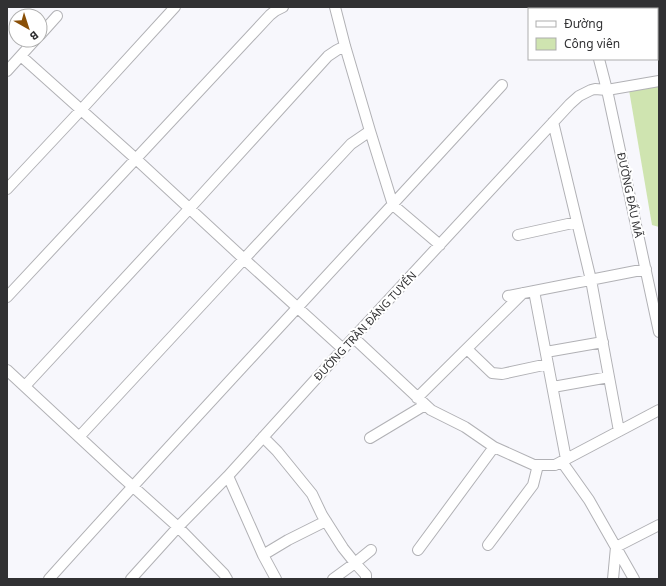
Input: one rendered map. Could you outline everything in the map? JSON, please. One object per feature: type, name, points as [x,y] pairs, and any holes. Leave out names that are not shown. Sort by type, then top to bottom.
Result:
[{"type":"street","points":[[7,189],[175,7]]},
{"type":"street","points":[[7,297],[270,14],[283,7]]},
{"type":"street","points":[[335,7],[345,46],[393,205],[440,245]]},
{"type":"street","points":[[48,26],[57,16]]},
{"type":"street","points":[[25,386],[328,56],[345,46]]},
{"type":"street","points":[[7,71],[28,48]]},
{"type":"street","points":[[21,56],[136,159],[343,349]]},
{"type":"street","name":"ĐƯỜNG ĐẤU MÃ","points":[[599,60],[659,332]]},
{"type":"street","name":"ĐƯỜNG TRẦN ĐĂNG TUYỂN","points":[[131,579],[228,476],[343,349],[570,104],[579,96],[591,90],[607,90],[659,81]]},
{"type":"street","points":[[49,579],[132,486],[298,308],[502,85]]},
{"type":"street","points":[[553,122],[591,280],[619,431]]},
{"type":"street","points":[[79,437],[351,144],[370,131]]},
{"type":"street","points":[[518,235],[577,222]]},
{"type":"street","points":[[508,296],[646,269]]},
{"type":"street","points":[[534,291],[553,387],[564,461],[589,500],[634,579]]},
{"type":"street","points":[[417,398],[523,293]]},
{"type":"street","points":[[354,338],[431,410],[465,427],[494,447],[534,465],[555,465],[659,410]]},
{"type":"street","points":[[546,352],[602,342]]},
{"type":"street","points":[[467,349],[492,373],[502,374],[548,364]]},
{"type":"street","points":[[7,370],[178,528],[223,577]]},
{"type":"street","points":[[553,387],[609,377]]},
{"type":"street","points":[[370,438],[425,405]]},
{"type":"street","points":[[263,437],[277,451],[312,494],[326,521],[343,548],[366,575],[366,579]]},
{"type":"street","points":[[418,550],[494,447]]},
{"type":"street","points":[[488,546],[533,486],[538,465]]},
{"type":"street","points":[[228,476],[263,555],[276,579]]},
{"type":"street","points":[[263,555],[288,540],[326,521]]},
{"type":"street","points":[[616,547],[659,525]]},
{"type":"street","points":[[613,579],[616,547]]},
{"type":"street","points":[[333,579],[356,563],[371,550]]},
{"type":"green space","points":[[659,83],[659,227],[652,225],[629,90]]}]
